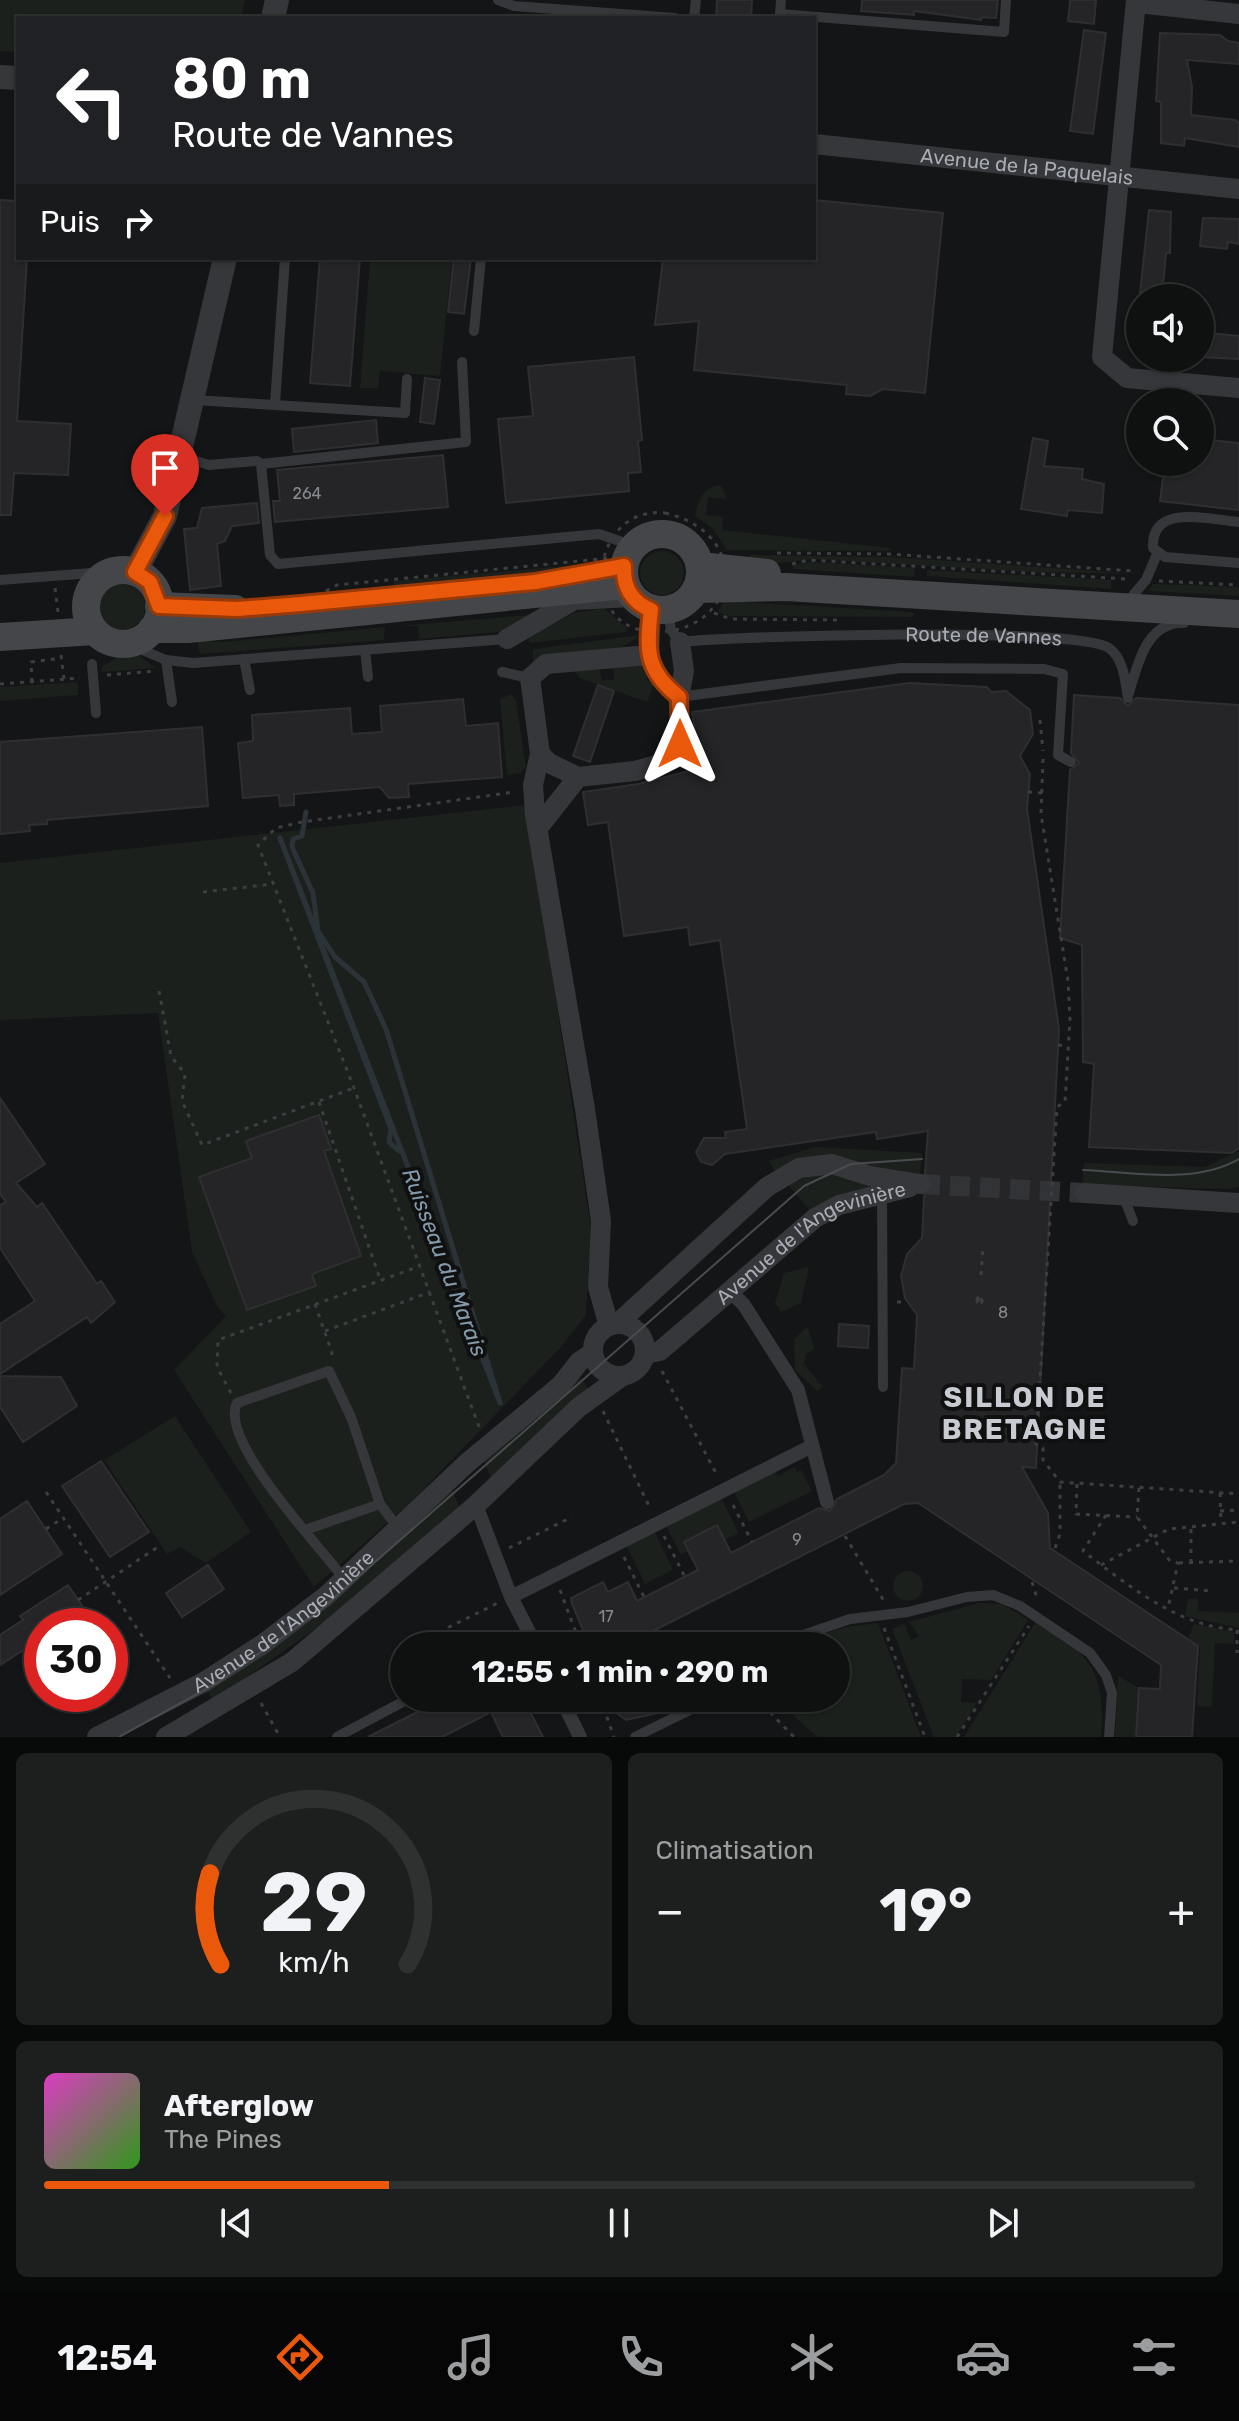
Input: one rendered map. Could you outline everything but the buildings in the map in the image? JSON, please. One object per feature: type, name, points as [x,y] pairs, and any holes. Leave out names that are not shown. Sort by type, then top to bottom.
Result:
[{"type":"main road","points":[[717,565],[683,605],[646,597],[648,537],[664,534],[680,538],[717,565],[1143,582],[1239,600]]},
{"type":"main road","name":"Route de Vannes","points":[[717,565],[786,587],[1239,614]]},
{"type":"main road","points":[[126,572],[150,582],[156,617],[140,640],[128,644],[109,642],[90,618],[96,582],[126,572]]},
{"type":"main road","name":"Route de Vannes","points":[[156,617],[535,582],[646,597]]},
{"type":"main road","name":"Route de Vannes","points":[[156,617],[188,629],[646,597]]},
{"type":"main road","points":[[0,621],[90,618]]},
{"type":"main road","points":[[0,637],[90,618]]},
{"type":"street","points":[[1239,14],[1137,2],[1102,357],[1111,369],[1127,378],[1239,388]]},
{"type":"street","name":"Avenue de la Paquelais","points":[[816,144],[1239,189]]},
{"type":"street","points":[[126,572],[165,516],[225,260]]},
{"type":"street","points":[[507,639],[574,600],[646,597]]},
{"type":"street","points":[[613,1325],[599,1296],[601,1221],[538,828],[533,785],[540,754],[530,678],[546,664],[649,655],[646,597]]},
{"type":"street","points":[[540,754],[558,769],[578,777],[635,771],[664,763],[680,744],[679,697],[684,682],[646,597]]},
{"type":"street","points":[[538,828],[578,777]]},
{"type":"street","name":"Avenue de l'Angevinière","points":[[613,1325],[767,1187],[786,1174],[816,1163],[832,1164],[870,1176],[920,1184],[839,1205],[815,1218],[652,1353]]},
{"type":"street","points":[[1085,1193],[1238,1205]]},
{"type":"street","points":[[730,1291],[744,1305],[798,1390],[827,1502]]},
{"type":"street","points":[[613,1325],[637,1331],[652,1353],[638,1369],[621,1377],[604,1372],[592,1353],[596,1337],[613,1325]]},
{"type":"street","name":"Avenue de l'Angevinière","points":[[97,1737],[204,1682],[263,1644],[344,1579],[467,1463],[561,1385],[579,1362],[592,1353]]},
{"type":"street","name":"Avenue de l'Angevinière","points":[[166,1737],[292,1662],[476,1505],[579,1407],[621,1377]]},
{"type":"street","points":[[511,1597],[617,1543],[655,1518],[722,1484],[812,1446]]},
{"type":"street","points":[[476,1505],[511,1597],[528,1632]]},
{"type":"street","points":[[568,1712],[580,1737]]},
{"type":"lane","points":[[498,0],[514,6],[648,16]]},
{"type":"lane","points":[[781,0],[780,14],[805,16]]},
{"type":"lane","points":[[816,17],[1004,32],[1006,0]]},
{"type":"lane","points":[[275,404],[285,260]]},
{"type":"lane","points":[[474,331],[481,260]]},
{"type":"lane","points":[[180,456],[209,465],[257,461],[261,464],[466,442],[462,362]]},
{"type":"lane","points":[[194,400],[405,413],[407,379]]},
{"type":"lane","points":[[261,464],[270,555],[278,564],[599,534],[646,597]]},
{"type":"lane","points":[[1143,582],[1157,554],[1152,537],[1155,528],[1166,520],[1174,517],[1239,522]]},
{"type":"lane","points":[[1157,554],[1239,563]]},
{"type":"lane","points":[[0,580],[126,572]]},
{"type":"lane","name":"Route de Vannes","points":[[646,597],[846,635],[1071,639],[1110,648],[1122,666],[1128,698],[1142,653],[1157,632],[1176,623],[1239,626]]},
{"type":"lane","points":[[128,644],[166,660],[193,663],[507,639]]},
{"type":"lane","points":[[365,650],[368,677]]},
{"type":"lane","points":[[649,655],[660,682],[679,697]]},
{"type":"lane","points":[[244,659],[250,690]]},
{"type":"lane","points":[[166,660],[172,702]]},
{"type":"lane","points":[[92,664],[96,713]]},
{"type":"lane","name":"Route de Vannes","points":[[679,697],[901,668],[1044,669],[1063,674],[1058,755],[1071,762]]},
{"type":"lane","points":[[502,672],[530,678]]},
{"type":"lane","points":[[882,1194],[883,1387]]},
{"type":"lane","points":[[1123,1195],[1133,1221]]},
{"type":"lane","points":[[344,1579],[275,1495],[249,1453],[233,1417],[237,1403],[329,1371],[351,1417],[380,1504],[400,1529]]},
{"type":"lane","points":[[305,1530],[380,1504]]},
{"type":"lane","points":[[811,1632],[840,1622],[924,1609],[967,1597],[993,1595],[1036,1615],[1090,1653],[1106,1675],[1112,1693],[1109,1737]]},
{"type":"lane","points":[[337,1737],[390,1709]]},
{"type":"lane","points":[[635,1737],[686,1712]]},
{"type":"path","points":[[301,604],[337,585],[646,597],[694,624],[706,615],[717,565],[701,526],[681,517]]},
{"type":"path","points":[[770,553],[889,554],[1143,582]]},
{"type":"path","points":[[783,566],[809,560],[1143,582],[1239,585]]},
{"type":"path","points":[[32,682],[31,662],[62,658],[64,679]]},
{"type":"path","points":[[1040,720],[1041,814],[1068,981],[1065,1102],[1057,1107],[1036,1444],[1043,1448],[1043,1460],[1060,1482],[1060,1534],[1055,1548]]},
{"type":"path","points":[[481,1434],[354,1088],[258,845],[276,828],[513,792],[533,785]]},
{"type":"path","points":[[1028,792],[1042,793]]},
{"type":"path","points":[[203,892],[273,884]]},
{"type":"path","points":[[159,991],[171,1056],[185,1074],[182,1101],[202,1145],[354,1088]]},
{"type":"path","points":[[1058,1045],[1068,1046]]},
{"type":"path","points":[[318,1101],[380,1279]]},
{"type":"path","points":[[981,1275],[983,1247]]},
{"type":"path","points":[[237,1403],[217,1367],[218,1340],[420,1266]]},
{"type":"path","points":[[325,1331],[430,1292]]},
{"type":"path","points":[[897,1302],[907,1302]]},
{"type":"path","points":[[315,1304],[332,1353],[329,1371]]},
{"type":"path","points":[[652,1353],[752,1542]]},
{"type":"path","points":[[593,1398],[606,1413],[685,1577]]},
{"type":"path","points":[[1037,1460],[1043,1460]]},
{"type":"path","points":[[1060,1482],[1239,1494]]},
{"type":"path","points":[[1077,1484],[1076,1514],[1137,1517]]},
{"type":"path","points":[[1139,1488],[1137,1517],[1170,1561],[1239,1561]]},
{"type":"path","points":[[46,1492],[171,1679]]},
{"type":"path","points":[[1220,1493],[1221,1523]]},
{"type":"path","points":[[1220,1511],[1239,1510]]},
{"type":"path","points":[[1106,1515],[1083,1551],[1136,1592],[1183,1618],[1238,1630],[1237,1653]]},
{"type":"path","points":[[494,1555],[572,1517]]},
{"type":"path","points":[[46,1529],[63,1518]]},
{"type":"path","points":[[1101,1565],[1169,1529],[1239,1522]]},
{"type":"path","points":[[1191,1526],[1191,1563]]},
{"type":"path","points":[[845,1536],[891,1614]]},
{"type":"path","points":[[617,1543],[644,1597]]},
{"type":"path","points":[[78,1600],[161,1545]]},
{"type":"path","points":[[1168,1608],[1178,1563]]},
{"type":"path","points":[[555,1575],[576,1632]]},
{"type":"path","points":[[957,1737],[1036,1615],[1039,1595],[1032,1582]]},
{"type":"path","points":[[1174,1588],[1212,1591]]},
{"type":"path","points":[[451,1632],[449,1627],[511,1597]]},
{"type":"path","points":[[878,1615],[925,1737]]},
{"type":"path","points":[[252,1685],[280,1737]]},
{"type":"path","points":[[605,1712],[614,1737]]},
{"type":"path","points":[[770,1712],[794,1737]]},
{"type":"shaded area","points":[[0,0],[245,0],[241,16],[16,16],[16,52],[0,51]]},
{"type":"shaded area","points":[[370,260],[452,260],[440,376],[380,371],[378,388],[360,388]]},
{"type":"shaded area","points":[[721,485],[727,499],[708,497],[706,515],[723,517],[722,530],[890,548],[889,551],[727,550],[713,529],[695,516],[706,491]]},
{"type":"shaded area","points":[[662,551],[678,557],[684,573],[678,589],[662,595],[646,589],[640,573],[646,557]]},
{"type":"shaded area","points":[[750,555],[891,557],[1142,574],[1033,572],[812,559],[780,563],[745,559]]},
{"type":"shaded area","points":[[810,562],[915,568],[914,577],[793,569],[794,565]]},
{"type":"shaded area","points":[[575,565],[522,578],[394,590],[393,581]]},
{"type":"shaded area","points":[[927,570],[1111,580],[1111,589],[927,576]]},
{"type":"shaded area","points":[[122,584],[138,591],[145,607],[138,623],[122,630],[106,623],[99,607],[106,591]]},
{"type":"shaded area","points":[[1153,584],[1239,587],[1239,596],[1148,591]]},
{"type":"shaded area","points":[[724,601],[914,612],[913,617],[727,616],[718,612]]},
{"type":"shaded area","points":[[604,608],[627,628],[626,632],[529,643],[529,636],[574,613]]},
{"type":"shaded area","points":[[530,615],[509,631],[419,639],[418,626],[397,626]]},
{"type":"shaded area","points":[[385,627],[384,640],[200,654],[197,640],[224,642]]},
{"type":"shaded area","points":[[641,635],[622,647],[542,657],[533,662],[533,649]]},
{"type":"shaded area","points":[[124,652],[138,655],[156,668],[101,672],[102,667]]},
{"type":"shaded area","points":[[643,664],[647,679],[654,685],[647,702],[580,678],[575,672],[577,668],[599,669],[602,681],[614,679],[613,667]]},
{"type":"shaded area","points":[[78,682],[78,695],[0,701],[0,687]]},
{"type":"shaded area","points":[[511,694],[516,701],[526,767],[520,773],[507,775],[500,699]]},
{"type":"shaded area","points":[[526,805],[591,1228],[586,1315],[561,1347],[410,1503],[314,1587],[174,1370],[226,1316],[217,1306],[192,1252],[158,1013],[0,1020],[0,863]]},
{"type":"shaded area","points":[[816,1147],[922,1153],[920,1176],[777,1173],[768,1161]]},
{"type":"shaded area","points":[[1239,1151],[1239,1187],[1082,1185],[1084,1163],[1205,1167]]},
{"type":"shaded area","points":[[825,1171],[886,1184],[812,1213],[785,1181]]},
{"type":"shaded area","points":[[809,1267],[801,1303],[781,1312],[775,1303],[784,1273]]},
{"type":"shaded area","points":[[807,1327],[815,1349],[806,1354],[804,1364],[823,1387],[817,1391],[795,1370],[794,1339]]},
{"type":"shaded area","points":[[579,1377],[590,1390],[491,1478],[484,1461]]},
{"type":"shaded area","points":[[175,1416],[251,1532],[206,1563],[180,1547],[167,1554],[104,1460]]},
{"type":"shaded area","points":[[795,1467],[797,1472],[801,1470],[812,1491],[749,1522],[733,1490],[774,1469],[778,1476]]},
{"type":"shaded area","points":[[452,1490],[459,1506],[332,1617],[213,1701],[205,1686]]},
{"type":"shaded area","points":[[720,1496],[739,1533],[725,1540],[717,1525],[684,1542],[688,1551],[681,1555],[665,1524]]},
{"type":"shaded area","points":[[654,1530],[673,1570],[645,1584],[626,1544]]},
{"type":"shaded area","points":[[908,1571],[914,1572],[922,1580],[922,1592],[914,1600],[908,1601],[902,1600],[894,1592],[893,1586],[894,1580],[902,1572]]},
{"type":"shaded area","points":[[1198,1598],[1198,1611],[1239,1613],[1239,1628],[1185,1616],[1188,1599]]},
{"type":"shaded area","points":[[979,1603],[1002,1604],[1028,1620],[991,1680],[962,1679],[961,1702],[977,1703],[956,1737],[934,1737],[892,1629],[904,1624],[911,1640],[919,1636],[909,1622]]},
{"type":"shaded area","points":[[878,1623],[921,1737],[817,1737],[790,1712],[850,1712],[850,1632],[830,1632]]},
{"type":"shaded area","points":[[1035,1623],[1070,1644],[1091,1667],[1101,1697],[1101,1737],[964,1737]]},
{"type":"shaded area","points":[[1194,1624],[1234,1632],[1234,1644],[1215,1643],[1212,1707],[1197,1706],[1200,1646],[1188,1638]]},
{"type":"shaded area","points":[[1118,1676],[1139,1688],[1136,1737],[1115,1737]]},
{"type":"waterway","name":"Ruisseau du Marais","points":[[306,812],[302,836],[293,839],[292,847],[313,893],[318,931],[335,957],[364,982],[386,1029],[500,1403],[280,838],[391,1129],[389,1142],[399,1151]]},
{"type":"tunnel","points":[[920,1184],[1085,1193]]},
{"type":"tram line","points":[[119,1737],[217,1683],[318,1612],[804,1186],[851,1164],[922,1159]]},
{"type":"tram line","points":[[1083,1170],[1183,1174],[1221,1167],[1239,1159]]},
{"type":"district","name":"SILLON DE BRETAGNE","points":[[1025,1413]]},
{"type":"route","points":[[165,516],[151,548],[135,572],[150,582],[159,606],[237,609],[301,604],[535,582],[624,566],[628,591],[638,603],[651,610],[651,668],[660,682],[679,697],[680,744]]}]
